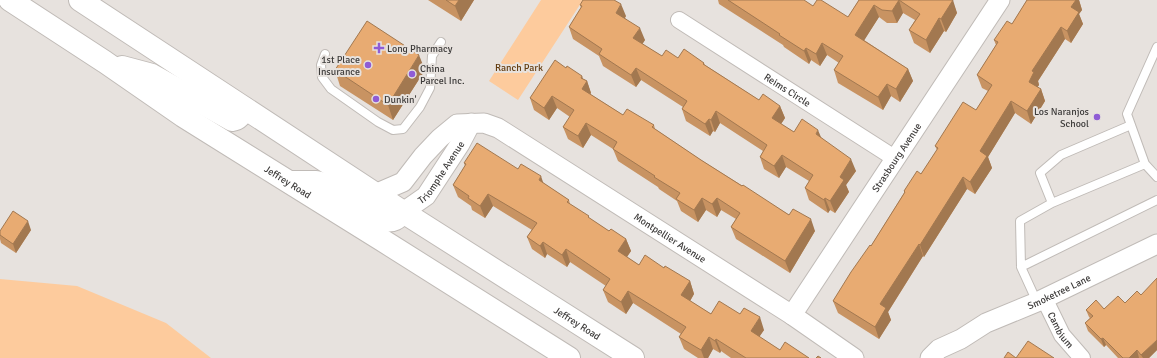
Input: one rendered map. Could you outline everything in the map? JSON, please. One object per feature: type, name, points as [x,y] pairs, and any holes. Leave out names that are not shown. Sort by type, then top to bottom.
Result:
[{"type":"main road","name":"Jeffrey Road","points":[[10,0],[105,62],[183,116],[569,358]]},
{"type":"main road","name":"Jeffrey Road","points":[[80,0],[375,194],[633,358]]},
{"type":"main road","points":[[105,62],[152,75],[232,120],[240,118],[244,108]]},
{"type":"main road","points":[[289,182],[316,182],[325,184],[384,220],[393,220],[398,218],[403,212]]},
{"type":"street","name":"Strasbourg Avenue","points":[[792,315],[896,159],[996,1]]},
{"type":"street","name":"Reims Circle","points":[[679,20],[896,159]]},
{"type":"street","name":"Triomphe Avenue","points":[[375,194],[403,182],[423,156],[440,138],[457,124],[477,123]]},
{"type":"street","name":"Triomphe Avenue","points":[[403,212],[426,196],[460,144],[477,123]]},
{"type":"street","name":"Montpellier Avenue","points":[[477,123],[498,128],[792,315],[854,358]]},
{"type":"street","name":"Smoketree Lane","points":[[930,358],[939,349],[961,339],[986,323],[1041,300],[1157,244]]},
{"type":"street","name":"Cambium","points":[[1041,300],[1062,335],[1082,358]]},
{"type":"street","name":"Smoketree Lane","points":[[951,358],[961,339]]},
{"type":"lane","points":[[325,54],[322,65],[322,77],[331,89],[378,122],[393,130],[404,129],[420,107],[430,88],[432,56],[441,42]]},
{"type":"lane","points":[[1157,47],[1127,114],[1145,164],[1157,177]]},
{"type":"lane","points":[[1052,203],[1040,173],[1061,155],[1131,125]]},
{"type":"lane","points":[[1041,300],[1021,267],[1020,221],[1052,203],[1145,164]]},
{"type":"lane","points":[[1021,267],[1157,200]]},
{"type":"green space","name":"Ranch Park","points":[[541,0],[583,0],[518,100],[489,81]]},
{"type":"green space","points":[[0,279],[77,286],[166,323],[211,358],[0,358]]},
{"type":"building","points":[[446,0],[459,0],[455,6]]},
{"type":"building","points":[[583,0],[614,0],[621,4],[616,13],[640,28],[633,38],[662,56],[666,50],[678,58],[684,49],[704,63],[703,64],[759,100],[763,94],[780,106],[772,118],[794,132],[802,119],[818,130],[816,134],[851,159],[840,177],[844,180],[830,201],[825,198],[824,200],[805,188],[813,175],[782,155],[774,166],[760,157],[767,145],[716,111],[711,120],[709,119],[705,124],[682,109],[687,101],[636,68],[631,75],[599,54],[602,49],[569,27],[582,6],[580,5]]},
{"type":"building","points":[[728,0],[804,0],[813,6],[817,0],[821,0],[848,17],[859,0],[899,0],[892,11],[882,10],[874,5],[855,35],[908,69],[896,89],[887,84],[878,97],[834,70],[843,56],[822,43],[816,54],[806,48],[804,51]]},
{"type":"building","points":[[899,0],[953,0],[941,19],[939,18],[926,40],[909,30],[920,14]]},
{"type":"building","points":[[1027,0],[1076,0],[1071,7],[1079,12],[1067,31],[1061,27],[1032,71],[1034,72],[1029,82],[1041,89],[1027,111],[1011,101],[980,151],[987,156],[970,182],[963,177],[920,245],[919,244],[880,304],[886,308],[875,327],[833,301],[851,272],[870,245],[871,246],[917,171],[921,174],[938,148],[935,146],[963,102],[976,110],[992,85],[977,75],[998,42],[994,40],[1007,21],[1012,24]]},
{"type":"building","points":[[367,21],[419,55],[388,105],[335,70]]},
{"type":"building","points":[[555,60],[566,68],[567,66],[587,81],[582,89],[623,115],[627,109],[654,125],[652,127],[701,160],[789,215],[793,209],[811,219],[785,261],[731,227],[740,213],[717,198],[712,204],[702,198],[694,210],[676,199],[680,193],[613,149],[617,142],[586,123],[578,136],[563,127],[574,110],[552,96],[544,108],[530,98]]},
{"type":"building","points":[[477,143],[518,169],[521,164],[541,176],[539,180],[569,200],[567,202],[609,231],[611,229],[626,239],[618,251],[639,265],[645,255],[664,268],[665,266],[690,281],[681,295],[711,314],[719,301],[740,314],[744,308],[760,317],[751,331],[780,350],[785,342],[809,358],[746,358],[716,339],[715,341],[709,337],[701,350],[679,337],[686,327],[628,291],[621,302],[603,290],[610,279],[566,249],[562,255],[543,242],[540,246],[527,237],[537,223],[488,194],[480,206],[453,185],[466,164],[464,163]]},
{"type":"building","points":[[13,211],[28,221],[13,244],[0,235],[0,231]]},
{"type":"building","points":[[1157,278],[1157,340],[1141,355],[1137,350],[1129,358],[1123,358],[1085,323],[1093,316],[1086,310],[1096,300],[1104,309],[1118,296],[1125,303],[1137,291],[1141,295]]},
{"type":"building","points":[[1028,341],[1054,358],[1016,358]]},
{"type":"building","points":[[1008,352],[1016,358],[1004,358]]},
{"type":"place","name":"Long Pharmacy","points":[[379,48]]},
{"type":"place","name":"1st Place Insurance","points":[[368,65]]},
{"type":"place","name":"China Parcel Inc.","points":[[412,74]]},
{"type":"place","name":"Dunkin'","points":[[376,99]]},
{"type":"place","name":"Los Naranjos School","points":[[1097,117]]}]
